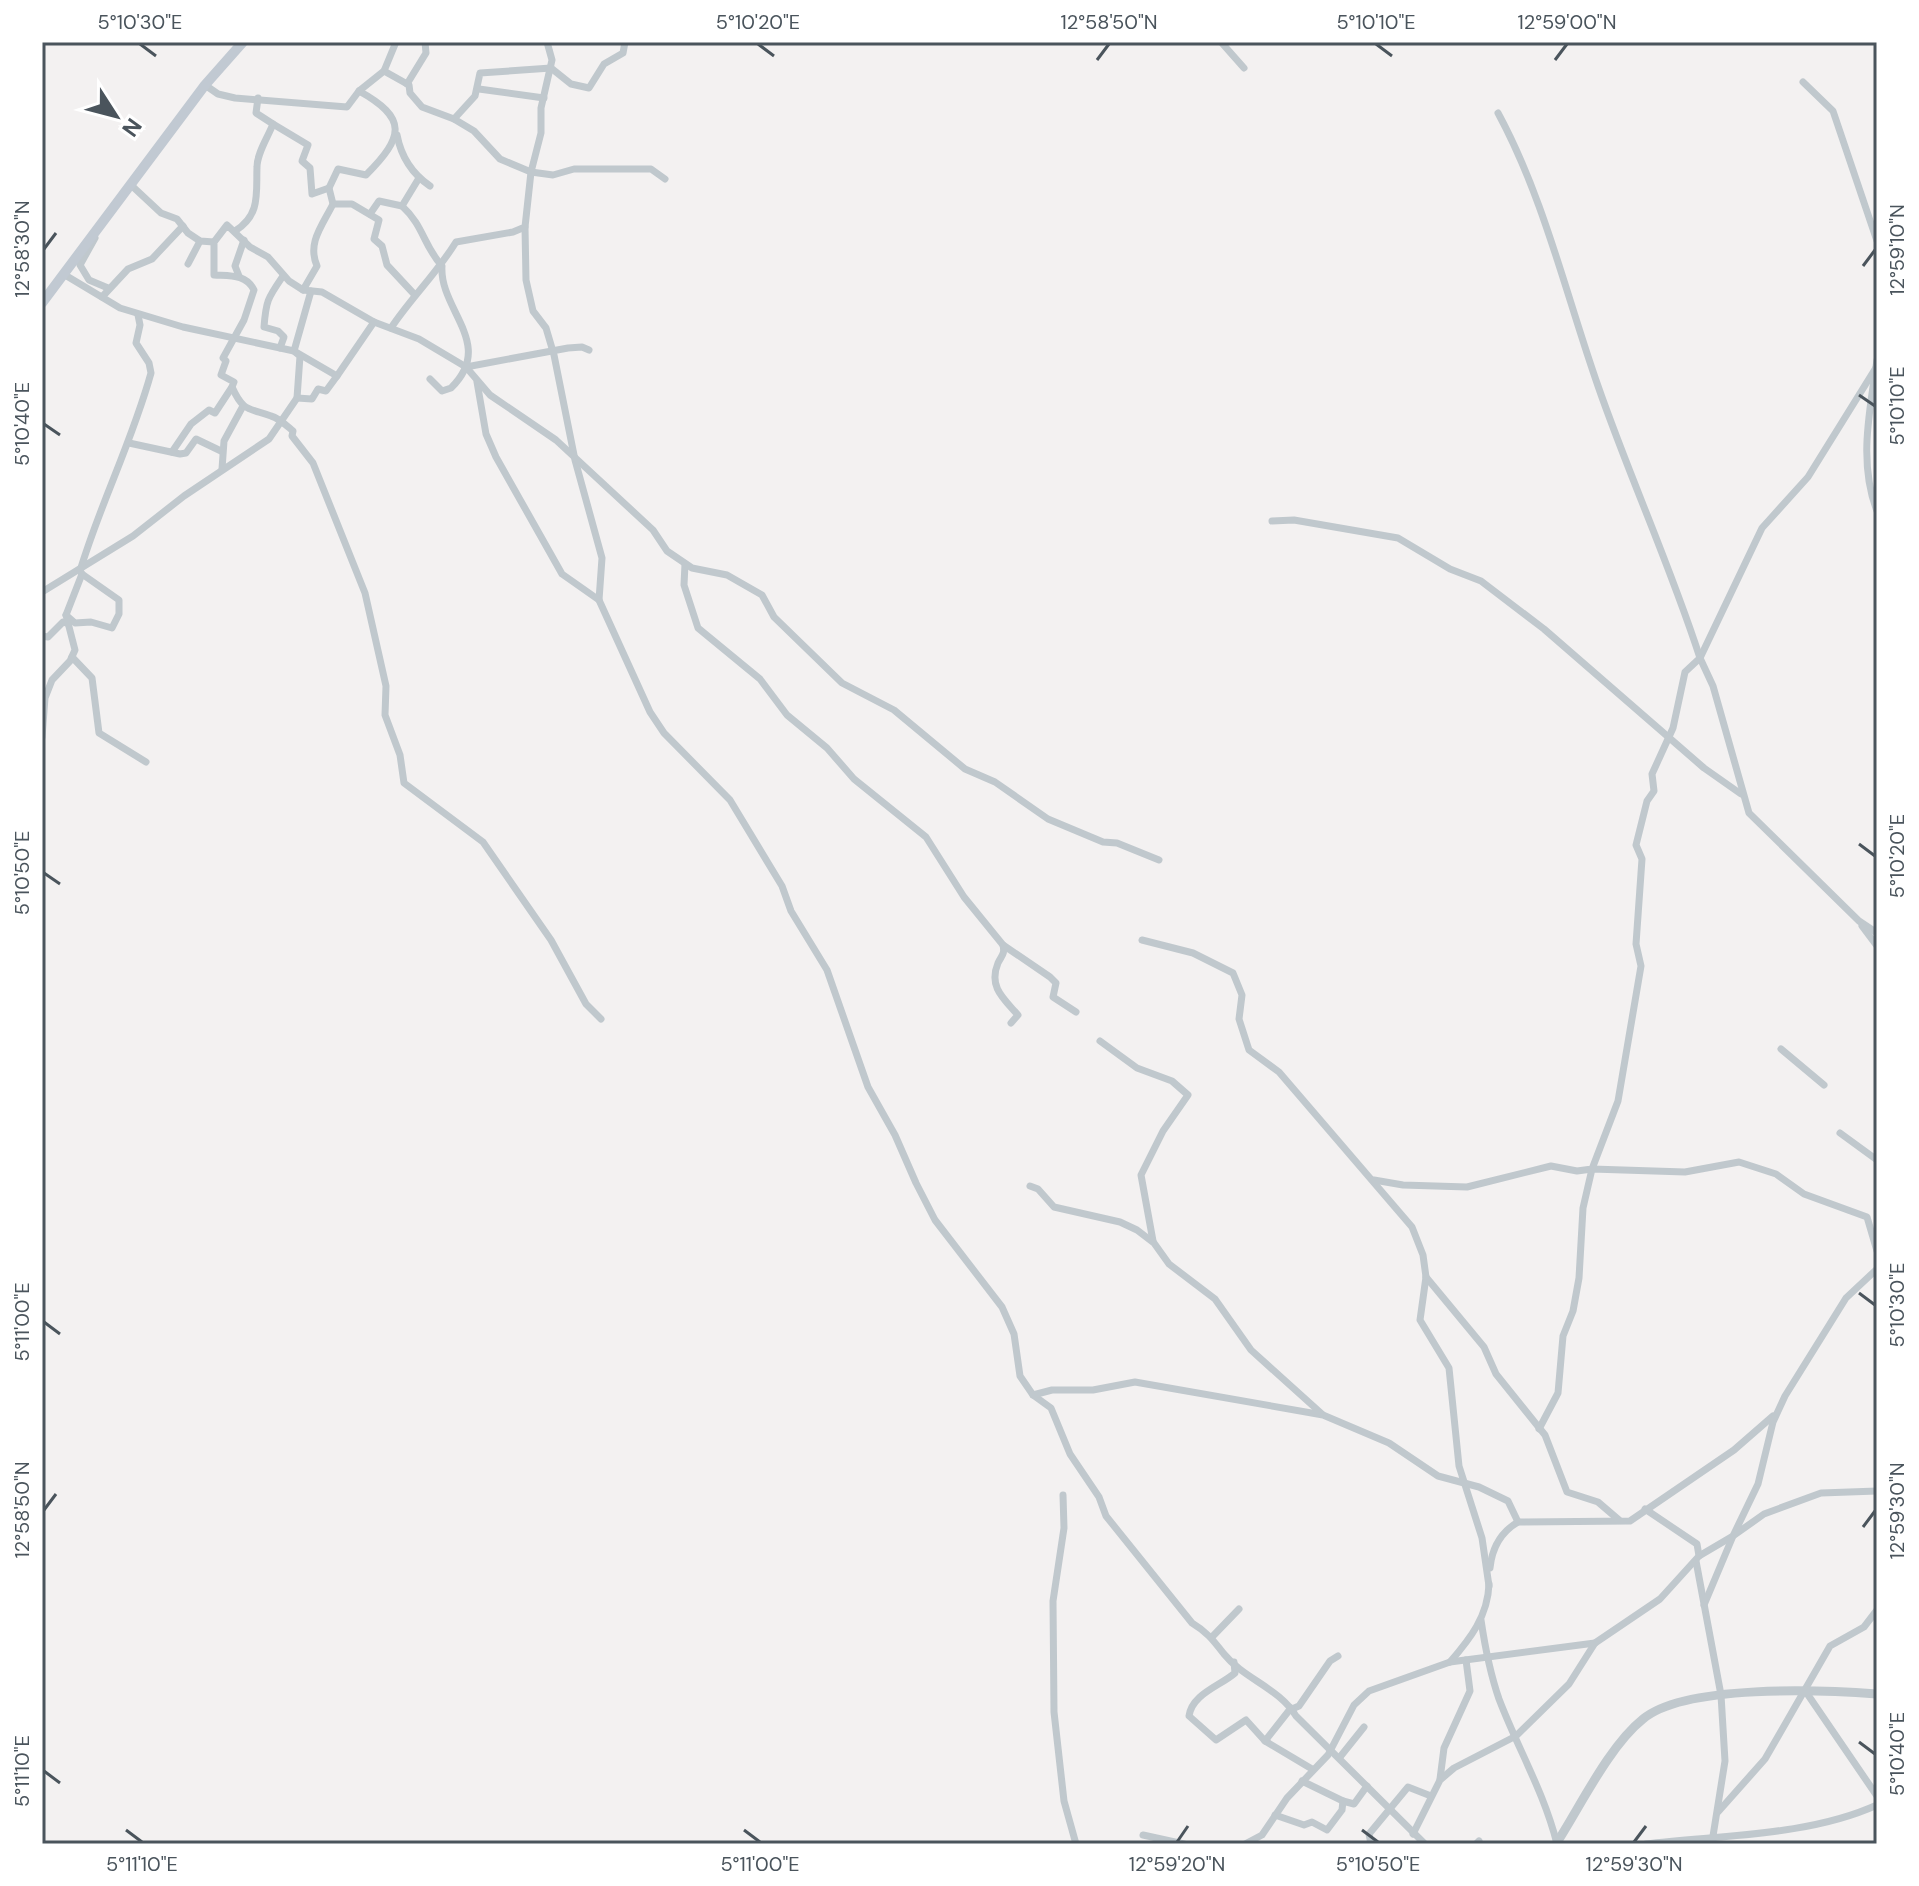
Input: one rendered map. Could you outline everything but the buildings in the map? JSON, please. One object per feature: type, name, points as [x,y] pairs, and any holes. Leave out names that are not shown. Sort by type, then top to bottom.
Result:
[{"type":"main road","points":[[42,303],[205,85],[243,42]]},
{"type":"street","points":[[205,85],[218,94],[347,107],[359,91],[384,71],[396,42]]},
{"type":"street","points":[[407,84],[426,53],[425,42]]},
{"type":"street","points":[[547,42],[551,68],[541,133],[531,172],[525,227],[526,280],[533,311],[546,328],[569,418],[575,460],[602,558],[599,600],[650,712],[664,733],[730,800],[782,886],[791,911],[827,970],[868,1087],[895,1135],[935,1220],[1002,1307],[1014,1334],[1020,1376],[1033,1395],[1051,1408],[1070,1454],[1099,1497],[1106,1516],[1192,1623],[1212,1637],[1234,1662],[1286,1700],[1291,1709],[1390,1805],[1423,1843]]},
{"type":"street","points":[[454,119],[479,89],[480,73],[551,68],[571,84],[589,88],[604,64],[623,53],[625,42]]},
{"type":"street","points":[[1221,42],[1244,68]]},
{"type":"street","points":[[384,71],[407,84],[410,93],[422,107],[454,119],[474,131],[500,159],[531,172],[553,175],[574,169],[651,169],[665,179]]},
{"type":"street","points":[[1803,82],[1833,111],[1877,241]]},
{"type":"street","points":[[479,89],[544,98]]},
{"type":"street","points":[[359,91],[383,105],[398,126],[400,151],[419,178],[430,186]]},
{"type":"street","points":[[258,98],[256,113],[308,145],[302,161],[310,168],[312,194],[329,188]]},
{"type":"street","points":[[1498,113],[1544,219],[1613,431],[1630,470],[1642,510],[1660,543],[1700,658],[1713,686],[1749,813],[1859,921],[1877,946]]},
{"type":"street","points":[[235,231],[244,225],[257,203],[256,165],[273,124]]},
{"type":"street","points":[[294,351],[307,290],[317,266],[311,250],[321,222],[333,204],[329,188],[338,169],[366,175],[397,135]]},
{"type":"street","points":[[402,206],[419,178]]},
{"type":"street","points":[[131,185],[200,241],[214,242]]},
{"type":"street","points":[[370,214],[379,201],[402,206],[417,219],[431,254],[442,266],[441,277],[467,343],[466,367],[458,381],[446,391],[433,386],[430,379]]},
{"type":"street","points":[[333,204],[352,204],[379,220],[374,239],[382,246],[387,265],[414,294]]},
{"type":"street","points":[[106,219],[80,265],[89,280],[108,288]]},
{"type":"street","points":[[172,452],[191,424],[209,410],[215,413],[234,382],[221,375],[226,361],[223,358],[244,320],[254,290],[250,282],[239,276],[214,275],[214,242],[227,225],[268,257],[283,276],[307,290],[322,292],[374,322],[419,339],[466,367],[490,395],[556,440],[653,530],[667,551],[685,564],[708,573],[727,575],[762,595],[774,617],[842,683],[894,710],[965,769],[995,782],[1048,819],[1103,842],[1117,843],[1159,860]]},
{"type":"street","points":[[102,297],[128,269],[152,259],[183,226]]},
{"type":"street","points":[[391,328],[414,294],[442,266],[461,239],[486,238],[525,227]]},
{"type":"street","points":[[239,276],[235,266],[244,240]]},
{"type":"street","points":[[188,264],[200,241]]},
{"type":"street","points":[[65,275],[138,315],[294,351],[337,376]]},
{"type":"street","points":[[280,348],[284,337],[278,331],[264,327],[266,297],[283,276]]},
{"type":"street","points":[[42,737],[45,698],[52,680],[75,650],[67,619],[95,519],[115,481],[151,373],[149,363],[136,343],[140,325],[138,315]]},
{"type":"street","points":[[297,398],[312,399],[318,389],[326,391],[374,322]]},
{"type":"street","points":[[466,367],[552,351],[582,347],[589,350]]},
{"type":"street","points":[[42,592],[81,572],[222,469],[269,439],[297,398],[300,356],[294,351]]},
{"type":"street","points":[[1539,1429],[1558,1393],[1563,1336],[1573,1311],[1579,1278],[1583,1208],[1592,1169],[1618,1101],[1626,1060],[1641,966],[1636,944],[1642,859],[1636,845],[1647,801],[1654,791],[1652,774],[1670,736],[1685,672],[1700,658],[1762,528],[1808,477],[1877,365]]},
{"type":"street","points":[[1877,365],[1867,413],[1868,460],[1877,511]]},
{"type":"street","points":[[477,382],[486,434],[496,457],[562,574],[599,600]]},
{"type":"street","points":[[232,387],[243,406],[293,431],[292,436],[313,463],[355,564],[375,628],[386,686],[385,715],[400,755],[404,783],[483,842],[551,940],[586,1004],[601,1019]]},
{"type":"street","points":[[222,469],[221,451],[228,429],[243,406]]},
{"type":"street","points":[[129,443],[186,453],[196,439],[221,451]]},
{"type":"street","points":[[1272,521],[1294,520],[1398,538],[1450,569],[1481,581],[1544,629],[1744,798]]},
{"type":"street","points":[[685,564],[684,585],[698,628],[760,679],[787,715],[827,748],[854,779],[926,837],[964,897],[1003,945],[1050,977],[1056,983],[1053,997],[1076,1012]]},
{"type":"street","points":[[67,619],[112,628],[119,614],[119,600],[81,572]]},
{"type":"street","points":[[42,636],[48,637],[67,619]]},
{"type":"street","points":[[72,657],[92,678],[99,733],[146,762]]},
{"type":"street","points":[[1859,921],[1877,933]]},
{"type":"street","points":[[1142,940],[1193,953],[1233,973],[1242,995],[1239,1019],[1249,1050],[1279,1072],[1316,1119],[1374,1180],[1412,1227],[1423,1255],[1426,1277],[1420,1320],[1449,1368],[1452,1423],[1464,1483],[1482,1538],[1489,1586]]},
{"type":"street","points":[[1003,945],[1005,953],[998,963],[996,983],[1001,999],[1018,1015],[1011,1023]]},
{"type":"street","points":[[1100,1041],[1137,1068],[1172,1081],[1188,1095],[1163,1131],[1141,1175],[1154,1243]]},
{"type":"street","points":[[1781,1049],[1824,1085]]},
{"type":"street","points":[[1840,1133],[1877,1160]]},
{"type":"street","points":[[1374,1180],[1403,1185],[1433,1183],[1467,1187],[1551,1166],[1577,1171],[1685,1172],[1739,1162],[1776,1174],[1804,1194],[1867,1217],[1877,1249]]},
{"type":"street","points":[[1030,1186],[1038,1189],[1054,1207],[1120,1222],[1154,1243],[1169,1264],[1215,1299],[1251,1350],[1323,1415]]},
{"type":"street","points":[[1704,1605],[1758,1484],[1778,1411],[1829,1322],[1858,1284],[1877,1269]]},
{"type":"street","points":[[1426,1277],[1484,1347],[1496,1374],[1539,1429],[1555,1456],[1567,1492],[1598,1502],[1619,1520]]},
{"type":"street","points":[[1033,1395],[1135,1382],[1323,1415],[1389,1443],[1438,1476],[1508,1501],[1518,1522]]},
{"type":"street","points":[[1450,1662],[1469,1641],[1481,1618],[1489,1586],[1490,1562],[1505,1529],[1530,1520],[1557,1524],[1595,1519],[1630,1521],[1734,1450],[1778,1411]]},
{"type":"street","points":[[1413,1834],[1440,1780],[1454,1768],[1516,1736],[1569,1684],[1595,1643],[1660,1599],[1697,1558],[1764,1514],[1821,1493],[1877,1491]]},
{"type":"street","points":[[1063,1495],[1063,1540],[1053,1601],[1054,1712],[1064,1801],[1076,1844]]},
{"type":"street","points":[[1645,1509],[1697,1544],[1704,1605],[1721,1695],[1725,1761],[1713,1836]]},
{"type":"street","points":[[1212,1637],[1239,1609]]},
{"type":"street","points":[[1717,1814],[1765,1759],[1830,1646],[1864,1627],[1877,1610]]},
{"type":"street","points":[[1481,1618],[1487,1656],[1516,1736],[1547,1805],[1556,1844]]},
{"type":"street","points":[[1245,1844],[1262,1835],[1302,1781],[1332,1749],[1354,1705],[1369,1691],[1450,1662],[1595,1643]]},
{"type":"street","points":[[1265,1741],[1291,1709],[1299,1706],[1330,1661],[1338,1656]]},
{"type":"street","points":[[1440,1780],[1444,1748],[1470,1691],[1466,1660]]},
{"type":"street","points":[[1234,1662],[1235,1673],[1197,1699],[1189,1716],[1216,1740],[1246,1720],[1265,1741],[1312,1769]]},
{"type":"street","points":[[1805,1692],[1877,1796]]},
{"type":"street","points":[[1556,1844],[1640,1721],[1655,1710],[1680,1701],[1721,1695],[1805,1692],[1877,1694]]},
{"type":"street","points":[[1340,1757],[1364,1727]]},
{"type":"street","points":[[1302,1781],[1354,1804],[1367,1786]]},
{"type":"street","points":[[1371,1844],[1369,1834],[1408,1787],[1431,1796]]},
{"type":"street","points":[[1275,1815],[1304,1825],[1312,1822],[1327,1830],[1342,1810],[1343,1801]]},
{"type":"street","points":[[1646,1844],[1808,1829],[1877,1805]]},
{"type":"street","points":[[1143,1835],[1184,1844]]}]
